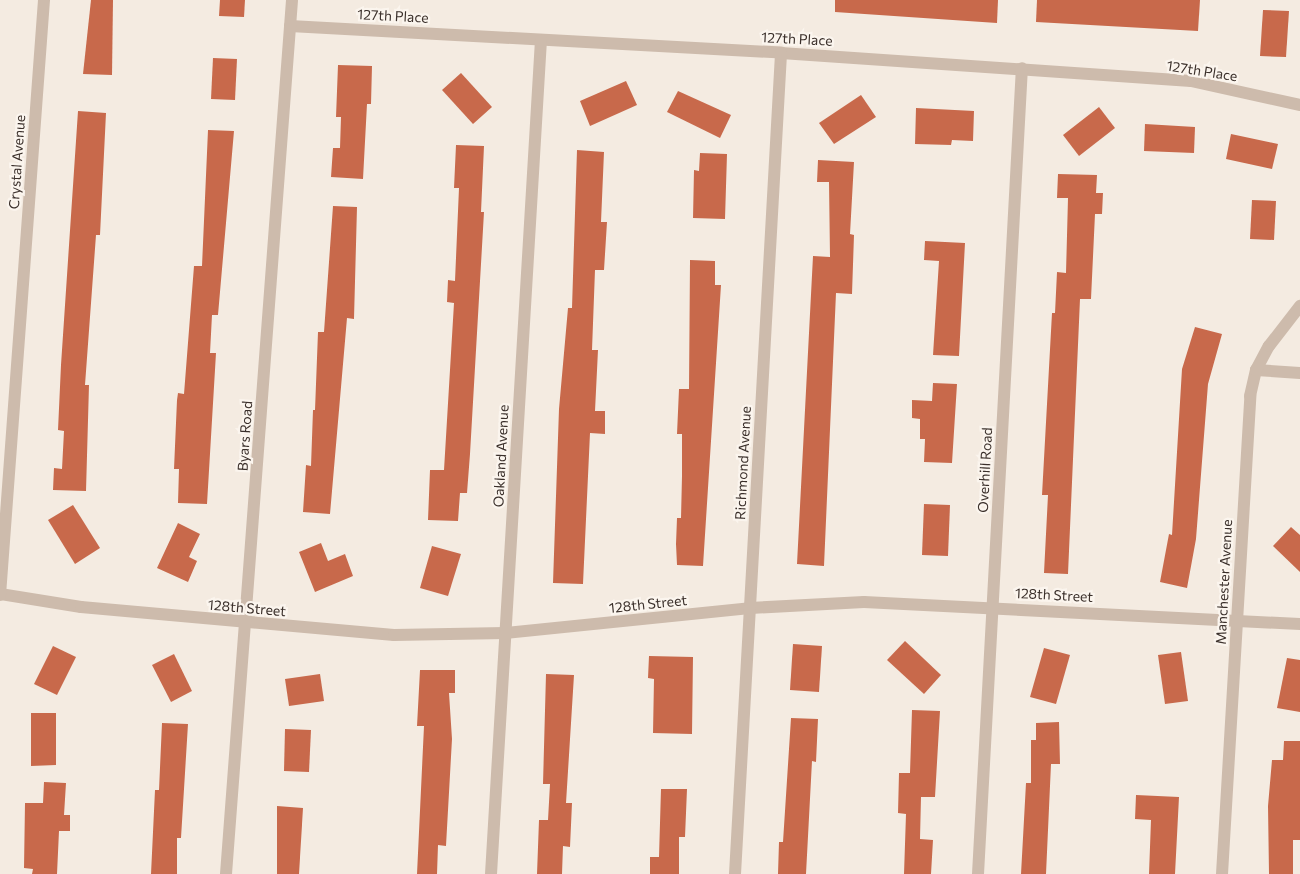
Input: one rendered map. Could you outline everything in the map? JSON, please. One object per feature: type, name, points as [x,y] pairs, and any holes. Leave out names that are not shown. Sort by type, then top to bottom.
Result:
[{"type":"street","name":"Crystal Avenue","points":[[0,595],[44,0]]},
{"type":"street","name":"Byars Road","points":[[226,874],[292,0]]},
{"type":"street","name":"127th Place","points":[[290,26],[781,53],[1191,81],[1300,105]]},
{"type":"street","name":"Oakland Avenue","points":[[491,874],[541,40]]},
{"type":"street","name":"Richmond Avenue","points":[[735,874],[781,53]]},
{"type":"street","name":"Overhill Road","points":[[978,874],[1022,68]]},
{"type":"street","name":"Manchester Avenue","points":[[1222,874],[1250,396],[1256,370],[1269,346],[1300,306]]},
{"type":"street","points":[[1256,370],[1300,373]]},
{"type":"street","name":"128th Street","points":[[0,595],[81,607],[394,635],[505,633],[750,608],[864,602],[993,607],[1300,624]]},
{"type":"building","points":[[91,0],[113,0],[112,75],[83,74]]},
{"type":"building","points":[[220,0],[245,0],[244,17],[219,16]]},
{"type":"building","points":[[835,0],[998,0],[997,23],[835,12]]},
{"type":"building","points":[[1037,0],[1200,0],[1198,31],[1036,22]]},
{"type":"building","points":[[1263,10],[1289,11],[1286,57],[1260,56]]},
{"type":"building","points":[[213,58],[237,59],[235,100],[211,99]]},
{"type":"building","points":[[338,65],[372,66],[371,104],[367,104],[363,179],[331,177],[333,148],[340,148],[341,117],[336,117]]},
{"type":"building","points":[[461,73],[492,107],[473,124],[442,90]]},
{"type":"building","points":[[626,81],[637,105],[590,126],[580,101]]},
{"type":"building","points":[[678,91],[731,115],[720,138],[667,112]]},
{"type":"building","points":[[861,95],[876,117],[834,144],[819,123]]},
{"type":"building","points":[[1099,107],[1115,128],[1079,156],[1063,135]]},
{"type":"building","points":[[916,108],[974,111],[973,141],[952,140],[951,145],[915,144]]},
{"type":"building","points":[[78,111],[106,113],[100,235],[96,235],[85,385],[89,385],[86,491],[53,490],[54,468],[62,469],[64,431],[58,430]]},
{"type":"building","points":[[1145,124],[1195,127],[1194,153],[1144,151]]},
{"type":"building","points":[[208,130],[234,131],[218,315],[212,315],[210,353],[216,353],[207,504],[178,503],[179,469],[174,469],[177,400],[178,393],[184,394],[194,266],[202,266]]},
{"type":"building","points":[[1231,134],[1278,144],[1272,169],[1226,159]]},
{"type":"building","points":[[456,145],[484,146],[481,212],[484,212],[470,454],[467,493],[460,493],[458,521],[428,520],[430,470],[444,470],[454,303],[447,302],[448,280],[455,281],[459,188],[454,188]]},
{"type":"building","points":[[577,150],[604,152],[601,222],[607,222],[604,270],[595,270],[592,350],[598,350],[595,411],[605,411],[605,434],[590,433],[583,584],[553,583],[559,409],[568,308],[572,308]]},
{"type":"building","points":[[700,153],[727,154],[725,219],[693,218],[694,170],[699,171]]},
{"type":"building","points":[[818,160],[854,162],[850,234],[854,235],[852,294],[836,293],[824,566],[797,564],[813,256],[830,257],[829,182],[817,182]]},
{"type":"building","points":[[1058,174],[1097,175],[1096,193],[1103,193],[1102,214],[1095,214],[1091,299],[1080,299],[1068,574],[1044,573],[1048,495],[1042,495],[1052,313],[1055,313],[1057,272],[1066,273],[1068,198],[1057,198]]},
{"type":"building","points":[[1252,200],[1276,201],[1274,240],[1250,239]]},
{"type":"building","points":[[333,206],[357,207],[354,319],[347,318],[330,514],[303,512],[306,465],[311,466],[318,332],[324,332]]},
{"type":"building","points":[[925,241],[965,243],[959,356],[933,355],[939,261],[924,260]]},
{"type":"building","points":[[690,260],[715,261],[715,285],[721,285],[703,566],[677,565],[676,544],[677,518],[681,518],[682,476],[682,434],[677,434],[679,389],[689,389]]},
{"type":"building","points":[[1195,327],[1222,334],[1208,384],[1196,539],[1187,588],[1160,582],[1169,534],[1172,535],[1182,369]]},
{"type":"building","points":[[933,383],[957,384],[952,463],[924,462],[925,439],[920,439],[920,419],[912,418],[912,400],[932,401]]},
{"type":"building","points":[[924,504],[950,505],[948,556],[922,555]]},
{"type":"building","points":[[73,505],[100,548],[75,564],[48,520]]},
{"type":"building","points":[[178,523],[200,534],[189,557],[197,561],[188,582],[157,568]]},
{"type":"building","points":[[1291,527],[1300,535],[1300,572],[1273,546]]},
{"type":"building","points":[[321,543],[328,561],[345,554],[353,576],[315,592],[299,552]]},
{"type":"building","points":[[432,546],[461,554],[448,596],[420,588]]},
{"type":"building","points":[[905,641],[941,675],[924,694],[887,660]]},
{"type":"building","points":[[793,644],[822,646],[819,692],[790,690]]},
{"type":"building","points":[[53,646],[76,657],[57,695],[34,684]]},
{"type":"building","points":[[1044,648],[1070,655],[1056,704],[1030,697]]},
{"type":"building","points":[[1181,652],[1188,701],[1165,704],[1158,655]]},
{"type":"building","points":[[174,654],[192,691],[171,702],[152,665]]},
{"type":"building","points":[[649,656],[693,657],[692,734],[653,733],[654,679],[648,678]]},
{"type":"building","points":[[1287,658],[1300,660],[1300,712],[1277,708]]},
{"type":"building","points":[[420,670],[455,670],[455,693],[449,693],[452,739],[446,846],[438,845],[437,874],[417,874],[424,726],[417,726]]},
{"type":"building","points":[[320,674],[324,701],[289,706],[285,679]]},
{"type":"building","points":[[546,674],[574,675],[566,803],[572,803],[570,847],[563,846],[562,874],[537,874],[539,820],[548,820],[550,784],[543,784]]},
{"type":"building","points":[[912,710],[940,711],[935,797],[921,797],[920,839],[933,840],[931,874],[904,874],[906,814],[898,813],[899,773],[910,773]]},
{"type":"building","points":[[31,713],[56,713],[56,765],[31,766]]},
{"type":"building","points":[[791,718],[818,719],[816,762],[812,761],[806,874],[778,874],[779,842],[783,842]]},
{"type":"building","points":[[1059,722],[1060,764],[1051,764],[1046,874],[1021,874],[1026,783],[1031,783],[1031,740],[1036,740],[1036,723]]},
{"type":"building","points":[[162,723],[188,724],[181,838],[177,838],[177,874],[151,874],[155,790],[159,790]]},
{"type":"building","points":[[285,729],[311,730],[309,772],[284,771]]},
{"type":"building","points":[[1284,741],[1300,741],[1300,840],[1293,840],[1293,874],[1269,874],[1268,806],[1272,760],[1283,760]]},
{"type":"building","points":[[44,782],[66,783],[64,815],[70,815],[70,831],[59,831],[57,874],[32,874],[33,869],[24,868],[25,803],[43,803]]},
{"type":"building","points":[[661,789],[687,789],[685,837],[679,837],[679,874],[650,874],[650,857],[659,857]]},
{"type":"building","points":[[1136,795],[1179,797],[1175,874],[1149,874],[1151,820],[1135,819]]},
{"type":"building","points":[[277,806],[303,808],[299,874],[277,874]]}]
